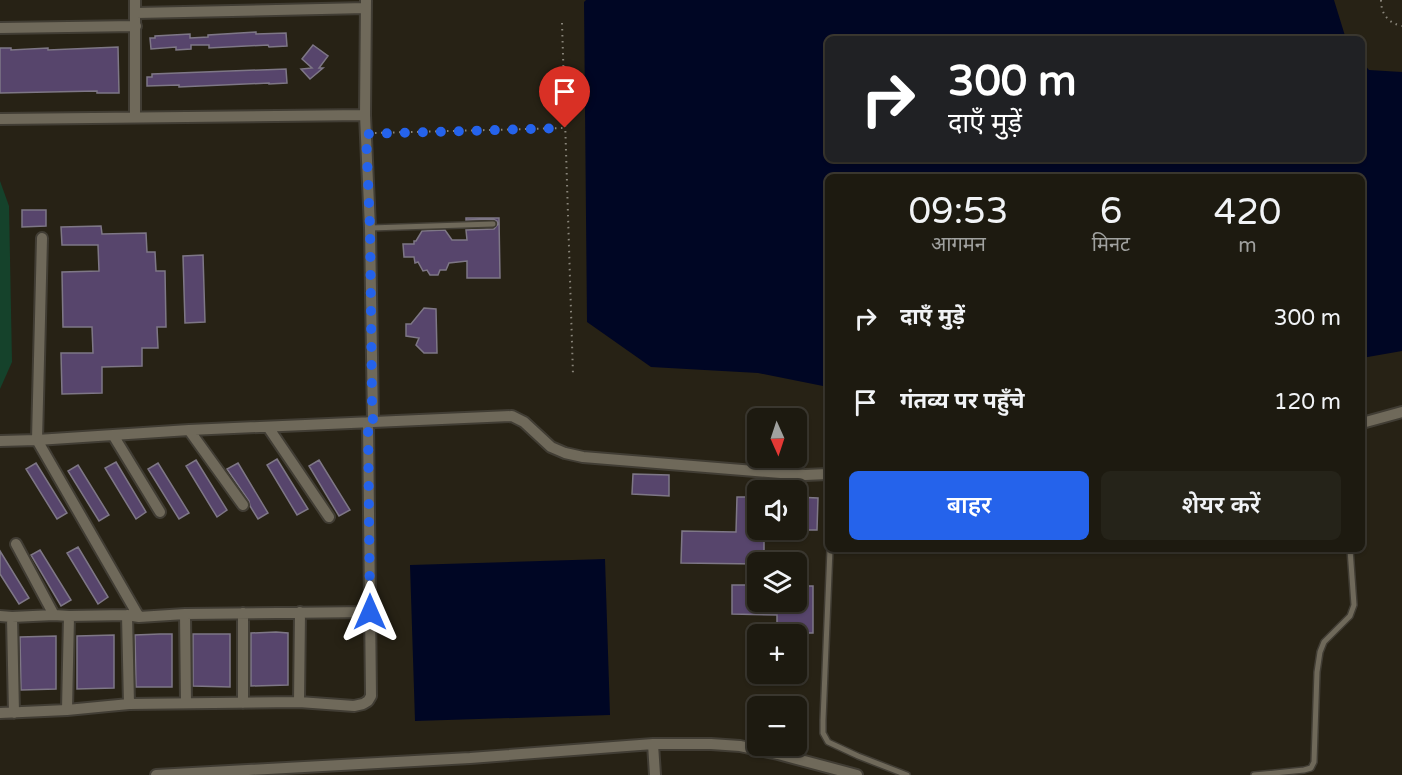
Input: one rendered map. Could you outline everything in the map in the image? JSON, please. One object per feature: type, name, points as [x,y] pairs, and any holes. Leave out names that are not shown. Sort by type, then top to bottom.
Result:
[{"type":"street","points":[[135,0],[135,117]]},
{"type":"street","points":[[0,713],[129,704],[299,702],[354,706],[363,704],[371,696],[370,228],[365,115],[366,4],[136,13]]},
{"type":"street","points":[[0,28],[136,26]]},
{"type":"street","points":[[0,119],[365,115]]},
{"type":"street","points":[[42,238],[37,440],[139,617]]},
{"type":"street","points":[[1365,422],[1402,412]]},
{"type":"street","points":[[0,441],[512,416],[524,422],[551,447],[583,457],[805,475],[825,474]]},
{"type":"street","points":[[268,427],[329,517]]},
{"type":"street","points":[[189,430],[243,505]]},
{"type":"street","points":[[113,435],[160,512]]},
{"type":"street","points":[[16,544],[54,615]]},
{"type":"street","points":[[299,702],[300,612]]},
{"type":"street","points":[[0,616],[12,618],[54,615],[127,615],[139,617],[185,614],[370,612]]},
{"type":"street","points":[[243,613],[243,703]]},
{"type":"street","points":[[185,614],[186,703]]},
{"type":"street","points":[[127,615],[129,704]]},
{"type":"street","points":[[68,710],[69,616]]},
{"type":"street","points":[[12,618],[14,712]]},
{"type":"street","points":[[653,744],[655,775]]},
{"type":"street","points":[[156,775],[459,759],[653,744],[740,746],[857,775]]},
{"type":"lane","points":[[370,228],[493,224]]},
{"type":"lane","points":[[830,552],[824,733],[828,742],[907,775]]},
{"type":"lane","points":[[1254,775],[1304,770],[1311,768],[1314,762],[1317,672],[1320,652],[1324,642],[1350,615],[1354,605],[1350,552]]},
{"type":"path","points":[[1381,0],[1387,19],[1402,26]]},
{"type":"path","points":[[561,23],[573,375]]},
{"type":"path","points":[[366,134],[565,128]]},
{"type":"green space","points":[[0,181],[9,206],[12,362],[0,389]]},
{"type":"water","points":[[586,0],[1334,0],[1345,36],[825,36],[825,162],[1365,162],[1365,65],[1369,70],[1402,72],[1402,351],[1365,357],[1365,174],[825,174],[825,386],[758,373],[651,367],[587,322],[584,2]]},
{"type":"water","points":[[605,559],[610,715],[415,721],[410,565]]},
{"type":"building","points":[[256,32],[256,34],[286,33],[287,46],[209,48],[209,45],[191,45],[191,49],[176,50],[176,47],[151,49],[150,38],[155,38],[155,36],[190,34],[190,38]]},
{"type":"building","points":[[313,45],[328,56],[319,68],[323,68],[310,79],[301,69],[312,68],[302,59]]},
{"type":"building","points":[[118,47],[119,93],[97,93],[97,91],[0,93],[0,48],[11,48],[11,50],[48,48],[48,50]]},
{"type":"building","points":[[286,69],[287,83],[147,86],[147,77],[152,77],[152,74]]},
{"type":"building","points":[[22,210],[46,210],[46,226],[22,227]]},
{"type":"building","points":[[466,218],[499,218],[500,278],[467,278],[467,261],[449,263],[446,270],[440,270],[438,275],[430,275],[427,270],[423,271],[418,262],[415,263],[414,257],[404,257],[403,244],[414,244],[422,231],[445,230],[452,240],[467,240],[466,230],[494,229],[498,224],[493,219],[466,220]]},
{"type":"building","points":[[101,226],[102,234],[146,233],[147,252],[155,252],[156,271],[165,271],[166,327],[157,327],[158,348],[142,348],[142,366],[102,367],[102,393],[62,394],[61,353],[93,353],[92,327],[63,327],[62,272],[99,271],[98,245],[62,245],[61,227]]},
{"type":"building","points":[[203,255],[205,322],[185,323],[183,256]]},
{"type":"building","points":[[424,308],[436,309],[437,353],[424,353],[416,345],[419,338],[406,336],[406,324],[411,324]]},
{"type":"building","points":[[277,459],[308,509],[297,515],[267,465]]},
{"type":"building","points":[[196,460],[227,510],[217,517],[186,466]]},
{"type":"building","points":[[319,460],[350,510],[339,516],[309,466]]},
{"type":"building","points":[[116,462],[146,512],[136,519],[105,468]]},
{"type":"building","points":[[36,463],[67,513],[57,519],[26,469]]},
{"type":"building","points":[[158,463],[189,513],[179,519],[148,469]]},
{"type":"building","points":[[238,463],[268,513],[258,519],[249,501],[227,469]]},
{"type":"building","points":[[78,465],[109,515],[99,521],[68,471]]},
{"type":"building","points":[[633,474],[669,475],[669,496],[632,494]]},
{"type":"building","points":[[737,497],[747,497],[747,540],[764,540],[764,552],[747,552],[747,564],[681,563],[682,531],[736,532]]},
{"type":"building","points":[[807,498],[818,498],[817,530],[807,530]]},
{"type":"building","points":[[78,547],[108,597],[98,604],[67,553]]},
{"type":"building","points":[[40,550],[71,600],[61,606],[31,555]]},
{"type":"building","points":[[0,551],[29,598],[19,604],[0,574]]},
{"type":"building","points":[[732,585],[747,585],[747,612],[807,612],[807,586],[813,586],[813,633],[807,633],[807,624],[777,624],[777,615],[732,614]]},
{"type":"building","points":[[251,633],[288,633],[288,685],[251,686]]},
{"type":"building","points":[[172,634],[172,687],[136,687],[135,635]]},
{"type":"building","points":[[193,634],[230,634],[230,687],[193,686]]},
{"type":"building","points":[[114,635],[114,688],[77,689],[77,636]]},
{"type":"building","points":[[56,636],[56,689],[21,690],[20,637]]},
{"type":"route","points":[[370,612],[368,422],[373,422],[366,134],[565,128]]}]
